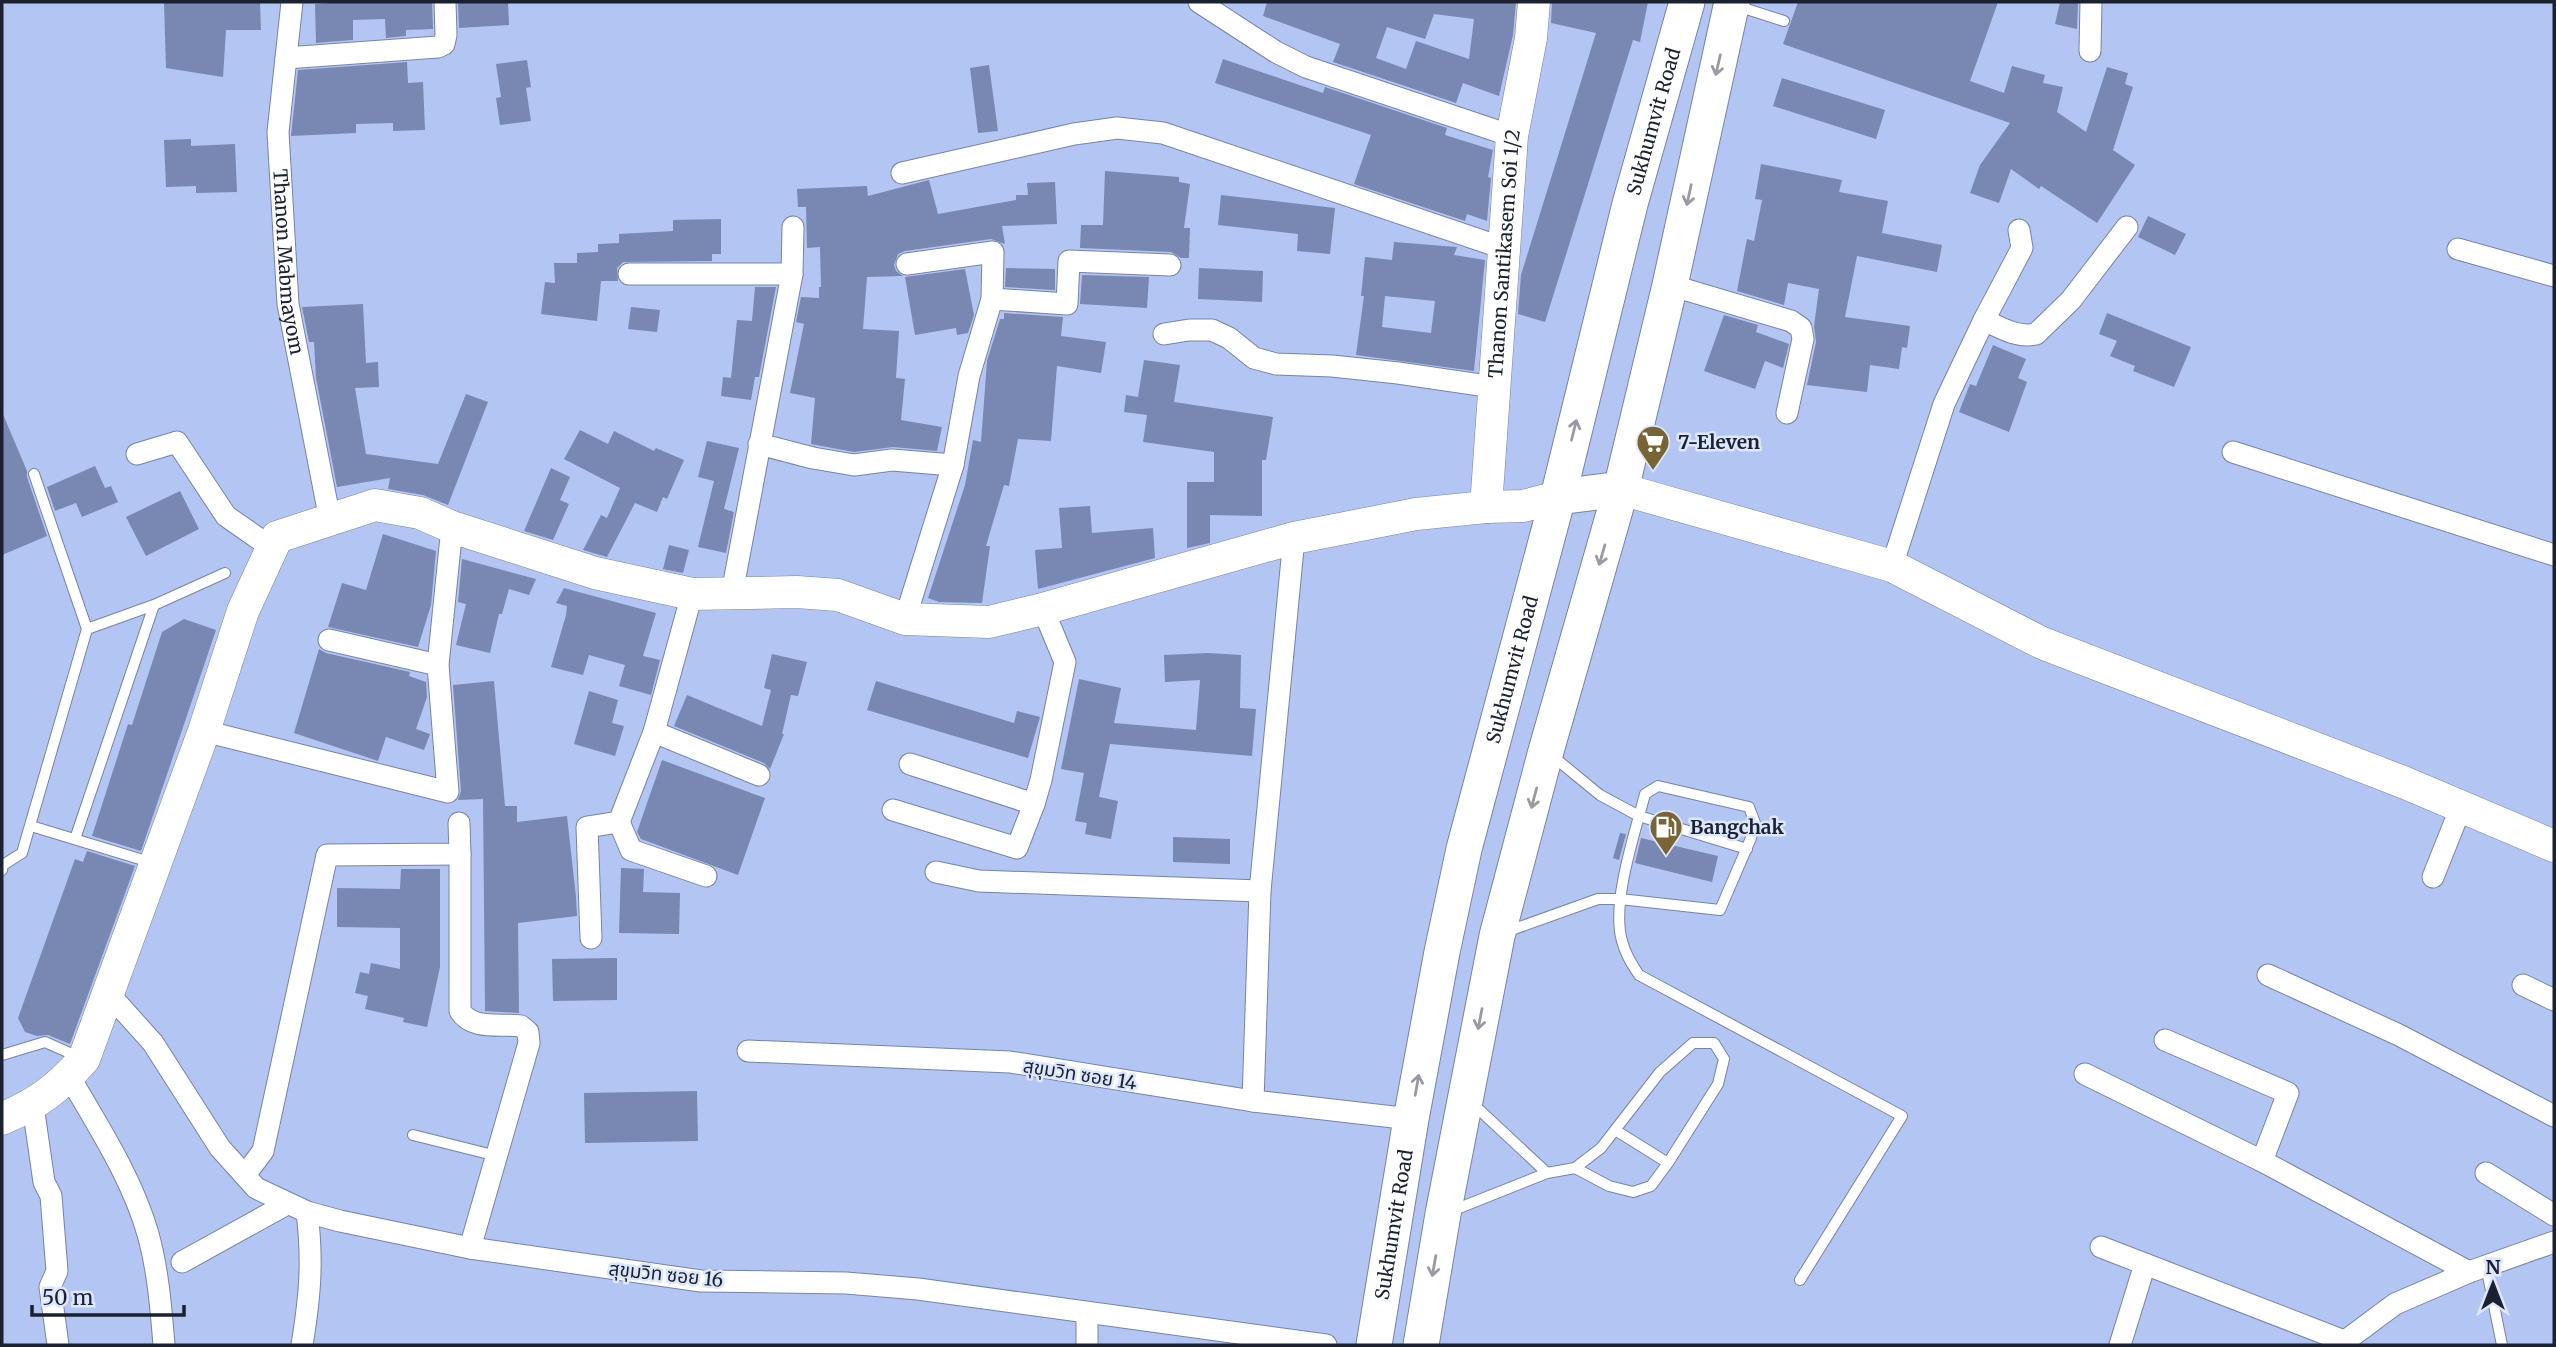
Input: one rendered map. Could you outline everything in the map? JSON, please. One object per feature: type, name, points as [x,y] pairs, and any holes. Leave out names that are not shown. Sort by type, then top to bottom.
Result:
[{"type":"main road","name":"Sukhumvit Road","points":[[1374,1345],[1411,1119],[1464,849],[1558,496],[1630,204],[1687,2]]},
{"type":"main road","points":[[1421,1345],[1443,1214],[1497,936],[1620,489],[1670,285],[1732,3]]},
{"type":"main road","points":[[1558,496],[1620,489]]},
{"type":"street","name":"Thanon Mabmayom","points":[[292,2],[278,132],[288,304],[330,520]]},
{"type":"street","points":[[286,58],[438,47],[444,44],[446,36],[445,2]]},
{"type":"street","points":[[1199,2],[1276,52],[1306,67],[1512,136]]},
{"type":"street","name":"Thanon Santikasem Soi 1/2","points":[[1486,507],[1512,136],[1531,38],[1534,2]]},
{"type":"street","points":[[2090,51],[2091,2]]},
{"type":"street","points":[[902,173],[1074,134],[1117,128],[1163,133],[1503,248]]},
{"type":"street","points":[[732,593],[792,274],[793,227]]},
{"type":"street","points":[[1984,320],[2022,335],[2036,334],[2043,330],[2071,300],[2127,227]]},
{"type":"street","points":[[1892,566],[1944,404],[2022,248],[2019,230]]},
{"type":"street","points":[[2458,249],[2554,276]]},
{"type":"street","points":[[905,619],[953,465],[969,376],[992,299],[993,252],[907,264]]},
{"type":"street","points":[[992,299],[1067,304],[1069,261],[1170,265]]},
{"type":"street","points":[[629,274],[792,274]]},
{"type":"street","points":[[1670,285],[1791,321],[1801,328],[1803,340],[1787,413]]},
{"type":"street","points":[[1164,334],[1212,330],[1229,338],[1254,358],[1276,364],[1332,366],[1494,387]]},
{"type":"street","points":[[137,454],[177,442],[226,516],[272,548]]},
{"type":"street","points":[[759,444],[854,465],[892,460],[953,465]]},
{"type":"street","points":[[2233,452],[2554,555]]},
{"type":"street","points":[[1620,489],[1892,566],[2042,643],[2554,846]]},
{"type":"street","points":[[2,1119],[33,1106],[54,1091],[77,1068],[109,994],[204,731],[243,611],[277,537],[375,505],[420,513],[452,527],[596,573],[692,594],[797,592],[838,595],[905,619],[989,622],[1294,538],[1416,514],[1523,506],[1558,496]]},
{"type":"street","points":[[204,731],[448,792],[438,665],[452,527]]},
{"type":"street","points":[[1253,1101],[1260,891],[1294,538]]},
{"type":"street","points":[[692,594],[654,732],[619,822],[631,849],[706,876]]},
{"type":"street","points":[[893,810],[1017,848],[1041,780],[1065,662],[1043,609]]},
{"type":"street","points":[[329,640],[438,665]]},
{"type":"street","points":[[654,732],[759,775]]},
{"type":"street","points":[[910,764],[1034,804]]},
{"type":"street","points":[[2433,877],[2461,807]]},
{"type":"street","points":[[591,938],[587,827],[619,822]]},
{"type":"street","points":[[459,823],[460,1011],[465,1019],[477,1024],[521,1026],[528,1032],[529,1043],[470,1248]]},
{"type":"street","points":[[245,1175],[263,1151],[327,855],[460,854]]},
{"type":"street","points":[[936,873],[979,881],[1260,891]]},
{"type":"street","points":[[2268,975],[2399,1035],[2554,1116]]},
{"type":"street","points":[[2524,985],[2554,1000]]},
{"type":"street","name":"สุขุมวิท ซอย 16","points":[[109,994],[153,1043],[220,1148],[256,1188],[307,1212],[340,1222],[470,1248],[701,1281],[846,1283],[918,1289],[1326,1345]]},
{"type":"street","points":[[2165,1040],[2288,1093],[2262,1161]]},
{"type":"street","name":"สุขุมวิท ซอย 14","points":[[748,1051],[1010,1062],[1253,1101],[1411,1119]]},
{"type":"street","points":[[77,1068],[128,1181],[148,1233],[160,1293],[164,1345]]},
{"type":"street","points":[[2085,1074],[2477,1269]]},
{"type":"street","points":[[33,1106],[44,1182],[51,1196],[57,1271],[50,1287],[58,1345]]},
{"type":"street","points":[[2486,1173],[2554,1215]]},
{"type":"street","points":[[182,1262],[287,1203]]},
{"type":"street","points":[[302,1345],[311,1287],[311,1247],[307,1212]]},
{"type":"street","points":[[2101,1247],[2342,1343],[2395,1304],[2477,1269],[2554,1242]]},
{"type":"street","points":[[2120,1345],[2145,1264]]},
{"type":"street","points":[[1087,1313],[1087,1345]]},
{"type":"lane","points":[[1732,3],[1784,21]]},
{"type":"lane","points":[[2,870],[3,865],[22,853],[87,629],[34,474]]},
{"type":"lane","points":[[87,629],[154,605],[225,573]]},
{"type":"lane","points":[[75,839],[154,605]]},
{"type":"lane","points":[[1546,751],[1600,796],[1639,816],[1746,849]]},
{"type":"lane","points":[[1497,936],[1598,899],[1620,898],[1720,910],[1755,823],[1749,807],[1658,786],[1645,794],[1620,898],[1621,939],[1639,975],[1902,1116],[1800,1280]]},
{"type":"lane","points":[[31,826],[155,864]]},
{"type":"lane","points":[[2,1055],[45,1042],[77,1068]]},
{"type":"lane","points":[[1443,1214],[1547,1173],[1575,1168],[1601,1148],[1660,1072],[1693,1043],[1714,1043],[1724,1059],[1718,1084],[1651,1186],[1633,1192],[1609,1186],[1575,1168]]},
{"type":"lane","points":[[1465,1096],[1547,1173]]},
{"type":"lane","points":[[1615,1130],[1668,1163]]},
{"type":"lane","points":[[413,1135],[497,1156]]},
{"type":"lane","points":[[2477,1269],[2502,1345]]},
{"type":"building","points":[[164,2],[260,2],[261,30],[226,30],[223,77],[166,68]]},
{"type":"building","points":[[432,2],[433,29],[406,30],[406,36],[386,38],[385,19],[353,20],[353,40],[316,43],[315,4]]},
{"type":"building","points":[[458,2],[508,2],[509,25],[459,28]]},
{"type":"building","points":[[1267,2],[1516,2],[1513,35],[1499,96],[1463,83],[1456,103],[1333,62],[1340,44],[1263,16]],"holes":[[[1434,14],[1474,19],[1469,59],[1416,41],[1406,69],[1376,58],[1387,27],[1425,39]]]},
{"type":"building","points":[[1552,2],[1648,2],[1640,42],[1633,40],[1545,322],[1518,314],[1521,275],[1596,33],[1551,23]]},
{"type":"building","points":[[1798,2],[1998,2],[1970,81],[2004,93],[2012,66],[2045,75],[2043,83],[2063,87],[2057,112],[2086,132],[2107,67],[2128,73],[2125,84],[2133,87],[2113,150],[2135,165],[2097,223],[2011,169],[1999,203],[1970,193],[1980,165],[2010,123],[1783,44]]},
{"type":"building","points":[[2060,2],[2078,2],[2077,29],[2055,24]]},
{"type":"building","points":[[1223,59],[1323,93],[1325,87],[1447,128],[1445,135],[1493,150],[1488,177],[1491,178],[1487,221],[1467,214],[1465,221],[1354,184],[1371,135],[1215,83]]},
{"type":"building","points":[[527,60],[531,87],[526,88],[531,121],[500,125],[496,98],[501,97],[496,64]]},
{"type":"building","points":[[407,62],[408,83],[423,82],[425,130],[393,131],[393,123],[356,124],[356,133],[291,136],[298,70]]},
{"type":"building","points":[[989,65],[998,131],[978,133],[970,68]]},
{"type":"building","points":[[1782,78],[1885,110],[1876,139],[1773,106]]},
{"type":"building","points":[[191,139],[191,146],[235,144],[237,192],[196,193],[196,186],[166,187],[164,140]]},
{"type":"building","points":[[1761,164],[1842,180],[1839,192],[1888,201],[1882,233],[1942,245],[1937,272],[1857,256],[1845,317],[1910,326],[1907,348],[1902,347],[1899,369],[1870,365],[1867,392],[1807,385],[1816,342],[1814,326],[1819,289],[1788,283],[1784,305],[1737,291],[1747,239],[1754,241],[1762,200],[1755,199]]},
{"type":"building","points":[[1105,171],[1179,177],[1179,182],[1190,184],[1184,228],[1190,228],[1189,258],[1181,258],[1171,252],[1080,248],[1081,225],[1103,225]]},
{"type":"building","points":[[929,180],[938,214],[1016,200],[1016,195],[1028,195],[1027,183],[1055,182],[1057,224],[1002,226],[1005,244],[991,239],[905,251],[898,254],[894,265],[896,271],[903,276],[867,277],[863,329],[899,331],[896,378],[905,379],[901,420],[942,427],[937,451],[893,447],[854,452],[811,444],[815,398],[790,393],[804,324],[796,322],[801,297],[819,298],[820,247],[807,248],[806,207],[798,207],[797,189],[867,186],[868,196]]},
{"type":"building","points":[[1221,195],[1335,208],[1330,254],[1297,251],[1298,234],[1218,225]]},
{"type":"building","points":[[2148,216],[2186,234],[2175,255],[2138,237]]},
{"type":"building","points":[[721,219],[721,254],[712,254],[712,261],[623,262],[617,268],[618,281],[601,281],[597,321],[541,314],[545,282],[555,283],[554,263],[577,263],[577,253],[598,252],[598,244],[619,243],[619,234],[673,231],[673,220]]},
{"type":"building","points":[[1394,242],[1457,247],[1454,255],[1485,260],[1474,371],[1356,355],[1364,296],[1361,296],[1365,257],[1392,260]],"holes":[[[1385,296],[1435,301],[1431,333],[1382,327]]]},
{"type":"building","points":[[1006,268],[1055,269],[1055,290],[1005,287]]},
{"type":"building","points":[[1199,268],[1263,271],[1262,302],[1198,299]]},
{"type":"building","points":[[965,269],[974,315],[968,333],[957,335],[956,328],[915,335],[905,277]]},
{"type":"building","points":[[1082,275],[1149,277],[1147,308],[1080,304]]},
{"type":"building","points":[[755,287],[776,287],[759,377],[755,377],[751,400],[721,396],[723,377],[731,378],[737,320],[752,321]]},
{"type":"building","points":[[363,304],[366,363],[378,362],[379,387],[355,388],[366,454],[438,464],[466,394],[488,402],[448,505],[423,495],[388,489],[390,478],[337,487],[316,378],[314,342],[309,342],[302,307]]},
{"type":"building","points":[[631,307],[660,310],[657,332],[628,329]]},
{"type":"building","points":[[1004,313],[1063,317],[1061,336],[1106,342],[1101,373],[1057,366],[1051,441],[1018,439],[1009,486],[1004,485],[986,546],[990,546],[982,603],[939,602],[928,598],[965,485],[973,440],[981,442],[987,361]]},
{"type":"building","points":[[2107,313],[2191,347],[2174,387],[2133,371],[2135,366],[2110,356],[2117,341],[2099,334]]},
{"type":"building","points":[[1724,315],[1758,325],[1756,332],[1789,344],[1783,368],[1765,361],[1755,389],[1704,371]]},
{"type":"building","points":[[1993,345],[2026,359],[2018,378],[2027,382],[2009,432],[1959,412],[1970,384],[1976,386]]},
{"type":"building","points":[[1144,360],[1180,365],[1174,402],[1273,417],[1266,460],[1262,460],[1262,516],[1210,515],[1210,543],[1187,548],[1187,482],[1214,482],[1214,452],[1143,442],[1147,415],[1124,412],[1126,395],[1138,397]]},
{"type":"building","points":[[2,412],[27,471],[47,536],[2,555]]},
{"type":"building","points":[[580,430],[608,444],[614,431],[654,451],[656,448],[684,460],[667,499],[663,497],[657,512],[635,503],[607,557],[583,550],[601,515],[607,518],[620,488],[564,459]]},
{"type":"building","points":[[707,441],[739,448],[724,509],[734,512],[726,553],[698,547],[714,481],[698,477]]},
{"type":"building","points":[[95,466],[105,488],[111,486],[118,502],[82,517],[76,503],[55,511],[47,487]]},
{"type":"building","points":[[551,468],[570,477],[560,500],[569,504],[553,540],[524,531]]},
{"type":"building","points":[[180,491],[199,529],[146,556],[126,517]]},
{"type":"building","points":[[1090,506],[1092,533],[1153,528],[1155,558],[1038,589],[1035,550],[1062,548],[1059,508]]},
{"type":"building","points":[[383,534],[436,551],[431,605],[418,647],[328,627],[342,583],[366,590]]},
{"type":"building","points":[[669,545],[689,550],[683,573],[663,569]]},
{"type":"building","points":[[462,559],[536,579],[529,595],[509,589],[502,614],[499,614],[490,653],[456,645],[466,604],[458,602]]},
{"type":"building","points":[[564,588],[656,613],[643,656],[660,660],[651,695],[619,686],[625,665],[589,655],[583,675],[551,667],[566,615],[567,606],[556,603]]},
{"type":"building","points":[[184,619],[216,630],[141,851],[92,836],[128,724],[132,725],[162,632]]},
{"type":"building","points":[[319,649],[326,653],[410,672],[409,676],[426,682],[427,697],[416,729],[430,734],[424,750],[386,737],[378,761],[294,733]]},
{"type":"building","points":[[772,654],[807,662],[798,696],[791,695],[784,734],[770,769],[764,763],[674,726],[687,695],[762,726],[771,690],[764,688]]},
{"type":"building","points":[[1164,655],[1241,655],[1240,708],[1256,709],[1252,756],[1110,744],[1099,797],[1118,801],[1111,839],[1085,834],[1087,823],[1075,821],[1084,773],[1061,769],[1079,679],[1121,688],[1114,723],[1196,730],[1200,680],[1165,682]]},
{"type":"building","points":[[494,681],[505,806],[517,806],[517,822],[567,816],[576,897],[577,916],[518,923],[519,1013],[485,1011],[483,799],[458,800],[461,791],[453,685]]},
{"type":"building","points":[[876,681],[1014,723],[1017,711],[1040,717],[1028,758],[867,710]]},
{"type":"building","points":[[589,691],[618,700],[612,723],[624,726],[615,756],[574,744]]},
{"type":"building","points":[[662,760],[765,798],[738,875],[641,839],[637,832]]},
{"type":"building","points":[[1620,833],[1626,834],[1619,860],[1613,858]]},
{"type":"building","points":[[1173,837],[1230,839],[1230,864],[1173,862]]},
{"type":"building","name":"Bangchak","points":[[1641,838],[1718,856],[1712,882],[1635,863]]},
{"type":"building","points":[[87,851],[135,866],[70,1044],[48,1035],[37,1036],[25,1032],[18,1018],[75,859],[83,862]]},
{"type":"building","points":[[621,868],[644,869],[643,892],[680,893],[679,934],[619,933]]},
{"type":"building","points":[[401,869],[440,869],[440,967],[427,1027],[403,1022],[404,1018],[365,1009],[368,996],[355,993],[360,972],[369,974],[371,963],[400,969],[400,928],[337,927],[337,888],[400,889]]},
{"type":"building","points":[[617,958],[617,1000],[553,1001],[552,959]]},
{"type":"building","points":[[697,1091],[698,1141],[585,1143],[584,1093]]},
{"type":"place","name":"7-Eleven","points":[[1653,472]]},
{"type":"place","name":"Bangchak","points":[[1666,857]]}]
